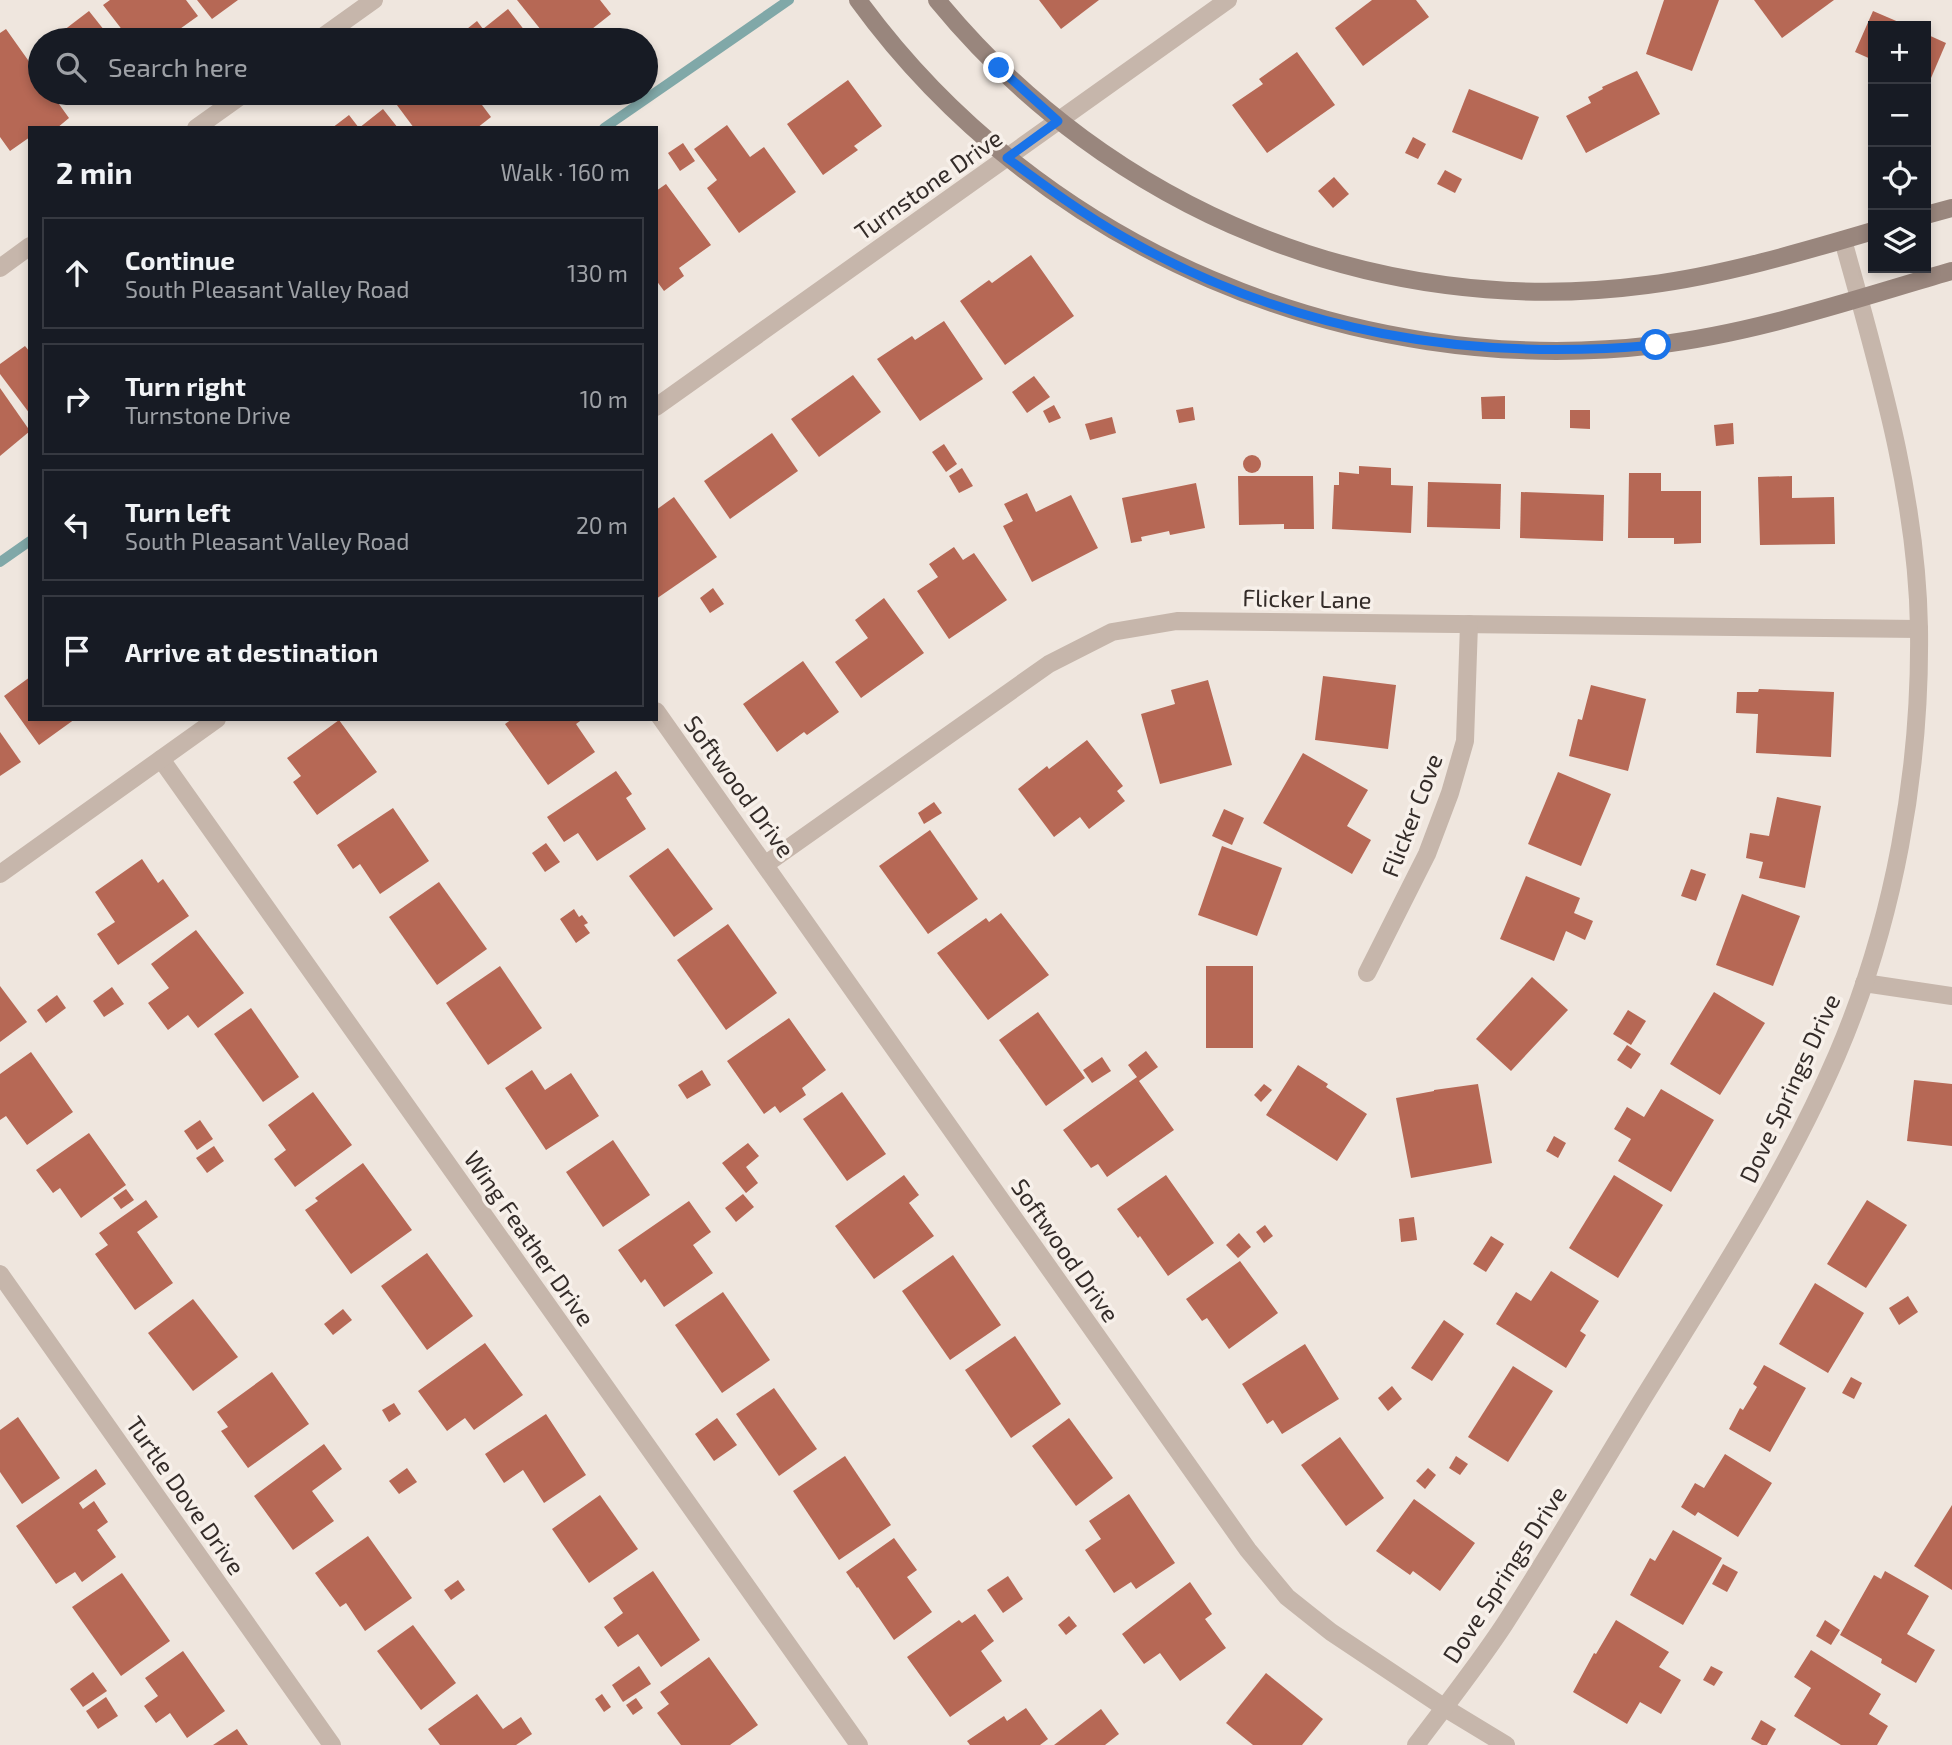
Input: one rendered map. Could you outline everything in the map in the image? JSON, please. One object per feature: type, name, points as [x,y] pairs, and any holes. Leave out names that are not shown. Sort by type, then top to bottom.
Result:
[{"type":"main road","points":[[859,0],[922,78],[1007,158],[1098,222],[1212,282],[1270,304],[1336,324],[1420,341],[1504,350],[1558,351],[1656,345],[1702,338],[1794,316],[1952,271]]},
{"type":"main road","points":[[937,0],[999,68],[1058,121],[1150,184],[1248,233],[1306,254],[1371,272],[1472,288],[1538,292],[1625,288],[1693,278],[1868,232]]},
{"type":"main road","points":[[1931,214],[1952,208]]},
{"type":"street","points":[[335,28],[374,0]]},
{"type":"street","name":"Turnstone Drive","points":[[658,406],[1228,0]]},
{"type":"street","points":[[199,126],[228,105]]},
{"type":"street","name":"Dove Springs Drive","points":[[1416,1745],[1503,1626],[1731,1255],[1805,1122],[1837,1055],[1864,983],[1884,912],[1910,784],[1919,629],[1916,577],[1901,468],[1890,414],[1843,240]]},
{"type":"street","points":[[0,268],[28,247]]},
{"type":"street","name":"Flicker Lane","points":[[766,864],[1049,664],[1112,632],[1177,621],[1919,629]]},
{"type":"street","name":"Flicker Cove","points":[[1367,973],[1427,854],[1450,793],[1465,741],[1469,624]]},
{"type":"street","name":"Softwood Drive","points":[[658,714],[1248,1550],[1287,1597],[1322,1625],[1445,1708],[1506,1745]]},
{"type":"street","points":[[0,874],[214,721]]},
{"type":"street","name":"Wing Feather Drive","points":[[161,759],[859,1745]]},
{"type":"street","points":[[1864,983],[1952,996]]},
{"type":"street","name":"Turtle Dove Drive","points":[[0,1274],[332,1745]]},
{"type":"building","points":[[110,0],[186,0],[198,16],[181,28],[121,28],[103,5]]},
{"type":"building","points":[[197,0],[238,0],[212,19]]},
{"type":"building","points":[[517,0],[600,0],[611,14],[593,28],[539,28]]},
{"type":"building","points":[[1039,0],[1099,0],[1061,29]]},
{"type":"building","points":[[1372,0],[1416,0],[1429,17],[1363,66],[1335,28]]},
{"type":"building","points":[[1664,0],[1719,0],[1692,71],[1646,54]]},
{"type":"building","points":[[1754,0],[1834,0],[1782,38]]},
{"type":"building","points":[[508,9],[523,28],[484,28]]},
{"type":"building","points":[[89,11],[102,28],[67,28]]},
{"type":"building","points":[[1873,11],[1896,21],[1869,21]]},
{"type":"building","points":[[477,21],[482,28],[468,28]]},
{"type":"building","points":[[1868,22],[1868,58],[1855,52]]},
{"type":"building","points":[[6,29],[28,60],[28,105],[60,105],[69,118],[59,126],[28,126],[28,138],[10,151],[0,137],[0,33]]},
{"type":"building","points":[[1931,36],[1946,43],[1931,78]]},
{"type":"building","points":[[1297,52],[1335,105],[1267,153],[1232,105],[1263,84],[1259,79]]},
{"type":"building","points":[[1637,71],[1660,114],[1586,153],[1566,116],[1591,103],[1588,97],[1603,89],[1602,87]]},
{"type":"building","points":[[848,80],[882,126],[854,146],[858,150],[823,175],[787,124]]},
{"type":"building","points":[[1469,89],[1539,117],[1522,160],[1452,132]]},
{"type":"building","points":[[397,105],[482,105],[491,117],[480,126],[413,126]]},
{"type":"building","points":[[383,109],[396,126],[362,126]]},
{"type":"building","points":[[349,115],[357,126],[335,126]]},
{"type":"building","points":[[727,125],[750,157],[764,147],[796,192],[739,233],[707,188],[717,180],[694,149]]},
{"type":"building","points":[[1413,137],[1426,144],[1418,159],[1405,153]]},
{"type":"building","points":[[683,143],[695,161],[680,171],[668,153]]},
{"type":"building","points":[[1445,170],[1462,179],[1455,193],[1437,184]]},
{"type":"building","points":[[1334,177],[1349,194],[1333,208],[1318,191]]},
{"type":"building","points":[[666,184],[711,245],[679,268],[684,276],[664,291],[658,283],[658,190]]},
{"type":"building","points":[[1031,255],[1074,316],[1005,365],[960,301],[989,280],[992,283]]},
{"type":"building","points":[[944,321],[983,379],[920,421],[877,359],[912,336],[915,340]]},
{"type":"building","points":[[25,346],[28,350],[28,411],[0,374],[0,364]]},
{"type":"building","points":[[853,375],[881,412],[819,457],[791,419]]},
{"type":"building","points":[[1034,376],[1050,397],[1027,413],[1012,392]]},
{"type":"building","points":[[0,388],[28,428],[28,433],[0,456]]},
{"type":"building","points":[[1505,396],[1505,419],[1482,419],[1481,397]]},
{"type":"building","points":[[1054,405],[1061,418],[1049,423],[1043,411]]},
{"type":"building","points":[[1193,407],[1195,420],[1179,423],[1176,410]]},
{"type":"building","points":[[1570,410],[1590,410],[1590,429],[1570,428]]},
{"type":"building","points":[[1112,417],[1116,433],[1090,440],[1085,424]]},
{"type":"building","points":[[1733,423],[1734,444],[1716,446],[1714,425]]},
{"type":"building","points":[[772,433],[798,471],[730,519],[704,481]]},
{"type":"building","points":[[944,444],[957,464],[946,472],[932,452]]},
{"type":"building","points":[[1252,455],[1258,458],[1261,464],[1258,470],[1252,473],[1246,470],[1243,464],[1246,458]]},
{"type":"building","points":[[1359,466],[1391,468],[1391,485],[1413,486],[1411,533],[1332,529],[1334,485],[1339,485],[1339,472],[1359,474]]},
{"type":"building","points":[[962,468],[973,486],[959,493],[949,476]]},
{"type":"building","points":[[1629,473],[1661,473],[1661,491],[1701,491],[1701,543],[1674,544],[1674,538],[1628,538]]},
{"type":"building","points":[[1238,476],[1313,476],[1314,529],[1284,529],[1284,524],[1239,525]]},
{"type":"building","points":[[1792,476],[1792,498],[1834,497],[1835,544],[1760,545],[1758,477]]},
{"type":"building","points":[[1428,482],[1501,484],[1500,529],[1427,527]]},
{"type":"building","points":[[1196,483],[1205,528],[1170,535],[1169,531],[1141,537],[1142,541],[1131,543],[1122,498]]},
{"type":"building","points":[[1521,492],[1604,495],[1603,541],[1520,538]]},
{"type":"building","points":[[1027,493],[1036,512],[1071,495],[1098,548],[1032,582],[1003,526],[1013,521],[1004,504]]},
{"type":"building","points":[[674,497],[717,557],[658,598],[658,509]]},
{"type":"building","points":[[954,547],[963,560],[974,553],[1007,600],[949,639],[917,591],[938,577],[929,564]]},
{"type":"building","points":[[713,588],[724,604],[710,613],[700,598]]},
{"type":"building","points":[[884,598],[924,653],[861,698],[835,662],[868,638],[855,620]]},
{"type":"building","points":[[803,661],[839,712],[807,735],[804,732],[777,752],[743,704]]},
{"type":"building","points":[[1323,676],[1396,685],[1388,749],[1315,740]]},
{"type":"building","points":[[28,678],[28,721],[72,721],[39,745],[4,696]]},
{"type":"building","points":[[1208,680],[1232,765],[1160,784],[1141,714],[1175,704],[1171,690]]},
{"type":"building","points":[[1591,685],[1646,699],[1628,771],[1569,756],[1578,719],[1582,720]]},
{"type":"building","points":[[1759,689],[1834,692],[1831,757],[1756,753],[1758,714],[1736,713],[1737,692],[1758,692]]},
{"type":"building","points":[[340,721],[377,772],[317,815],[293,782],[301,776],[287,758]]},
{"type":"building","points":[[509,721],[580,721],[576,724],[595,752],[548,785],[505,724]]},
{"type":"building","points":[[0,732],[21,762],[0,776]]},
{"type":"building","points":[[1087,740],[1123,786],[1117,791],[1125,801],[1089,829],[1080,817],[1054,837],[1018,789]]},
{"type":"building","points":[[1303,753],[1368,790],[1347,826],[1371,840],[1352,874],[1263,823]]},
{"type":"building","points":[[616,771],[632,794],[626,798],[646,829],[597,861],[578,833],[564,842],[547,817]]},
{"type":"building","points":[[1558,772],[1611,794],[1581,866],[1528,844]]},
{"type":"building","points":[[1777,797],[1821,806],[1805,888],[1759,878],[1763,862],[1746,858],[1750,833],[1769,836]]},
{"type":"building","points":[[934,802],[942,813],[924,824],[918,813]]},
{"type":"building","points":[[393,808],[429,861],[380,894],[360,864],[353,869],[337,845]]},
{"type":"building","points":[[1224,809],[1244,818],[1232,845],[1212,836]]},
{"type":"building","points":[[930,830],[978,899],[928,934],[879,866]]},
{"type":"building","points":[[546,843],[560,862],[545,872],[532,853]]},
{"type":"building","points":[[1222,846],[1282,868],[1257,936],[1198,915]]},
{"type":"building","points":[[668,848],[713,909],[674,937],[629,876]]},
{"type":"building","points":[[142,859],[158,883],[163,879],[189,916],[118,965],[97,934],[115,922],[95,892]]},
{"type":"building","points":[[1691,869],[1706,874],[1696,901],[1681,896]]},
{"type":"building","points":[[1526,876],[1580,898],[1574,913],[1593,921],[1585,940],[1566,931],[1554,961],[1500,939]]},
{"type":"building","points":[[439,882],[487,949],[437,985],[389,917]]},
{"type":"building","points":[[1742,894],[1800,916],[1773,986],[1716,965]]},
{"type":"building","points":[[574,909],[579,917],[582,915],[588,923],[584,925],[590,933],[576,943],[560,919]]},
{"type":"building","points":[[1001,913],[1049,975],[988,1020],[937,953],[986,918],[989,922]]},
{"type":"building","points":[[728,924],[777,993],[726,1030],[677,960]]},
{"type":"building","points":[[196,930],[244,993],[198,1028],[188,1015],[168,1030],[148,1003],[169,988],[151,964]]},
{"type":"building","points":[[500,966],[542,1028],[488,1065],[446,1003]]},
{"type":"building","points":[[1206,966],[1253,966],[1253,1048],[1206,1048]]},
{"type":"building","points":[[1532,977],[1568,1010],[1511,1071],[1476,1039]]},
{"type":"building","points":[[0,986],[27,1022],[0,1042]]},
{"type":"building","points":[[112,987],[124,1004],[104,1017],[93,1001]]},
{"type":"building","points":[[1714,992],[1765,1023],[1720,1095],[1670,1064]]},
{"type":"building","points":[[57,995],[66,1008],[46,1023],[37,1010]]},
{"type":"building","points":[[251,1008],[299,1077],[263,1102],[214,1034]]},
{"type":"building","points":[[1628,1010],[1646,1021],[1631,1045],[1613,1034]]},
{"type":"building","points":[[1038,1012],[1085,1078],[1046,1106],[999,1040]]},
{"type":"building","points":[[789,1018],[826,1070],[802,1088],[806,1095],[780,1113],[775,1106],[764,1114],[727,1061]]},
{"type":"building","points":[[1627,1045],[1641,1054],[1631,1069],[1617,1060]]},
{"type":"building","points":[[1146,1051],[1158,1067],[1139,1081],[1174,1130],[1107,1177],[1098,1164],[1091,1168],[1063,1130],[1137,1077],[1128,1065]]},
{"type":"building","points":[[31,1052],[73,1112],[27,1145],[6,1116],[0,1120],[0,1074]]},
{"type":"building","points":[[1102,1057],[1111,1071],[1092,1083],[1083,1070]]},
{"type":"building","points":[[1298,1065],[1367,1114],[1337,1161],[1266,1115]]},
{"type":"building","points":[[532,1070],[545,1090],[571,1073],[599,1116],[546,1150],[505,1088]]},
{"type":"building","points":[[702,1070],[711,1085],[687,1099],[678,1085]]},
{"type":"building","points":[[1914,1080],[1952,1084],[1952,1146],[1907,1141]]},
{"type":"building","points":[[1264,1084],[1272,1090],[1261,1102],[1254,1095]]},
{"type":"building","points":[[1478,1084],[1492,1163],[1411,1178],[1396,1098]]},
{"type":"building","points":[[1661,1089],[1714,1120],[1671,1192],[1618,1161],[1631,1139],[1614,1129],[1627,1107],[1644,1117]]},
{"type":"building","points":[[313,1092],[352,1145],[295,1187],[274,1159],[286,1150],[268,1125]]},
{"type":"building","points":[[842,1092],[886,1154],[847,1181],[803,1119]]},
{"type":"building","points":[[200,1120],[213,1139],[197,1150],[184,1131]]},
{"type":"building","points":[[89,1133],[126,1185],[81,1218],[60,1188],[53,1193],[36,1170]]},
{"type":"building","points":[[1554,1136],[1566,1143],[1558,1158],[1546,1151]]},
{"type":"building","points":[[613,1140],[650,1195],[603,1227],[566,1172]]},
{"type":"building","points":[[748,1143],[759,1156],[746,1167],[758,1183],[746,1193],[722,1163]]},
{"type":"building","points":[[214,1146],[224,1161],[207,1173],[196,1158]]},
{"type":"building","points":[[363,1163],[412,1230],[351,1274],[305,1210],[318,1201],[315,1198]]},
{"type":"building","points":[[904,1175],[919,1195],[909,1203],[934,1236],[874,1279],[835,1226]]},
{"type":"building","points":[[1166,1175],[1214,1243],[1168,1276],[1117,1209]]},
{"type":"building","points":[[1614,1175],[1663,1205],[1618,1278],[1569,1248]]},
{"type":"building","points":[[126,1189],[134,1200],[121,1209],[113,1198]]},
{"type":"building","points":[[743,1194],[754,1207],[736,1222],[725,1208]]},
{"type":"building","points":[[146,1200],[158,1217],[137,1232],[173,1283],[135,1310],[95,1254],[108,1245],[99,1233]]},
{"type":"building","points":[[1867,1200],[1907,1225],[1866,1288],[1827,1264]]},
{"type":"building","points":[[689,1201],[711,1232],[693,1245],[713,1273],[664,1307],[645,1279],[641,1283],[618,1250]]},
{"type":"building","points":[[1414,1217],[1417,1240],[1401,1242],[1399,1219]]},
{"type":"building","points":[[1265,1225],[1273,1236],[1264,1243],[1256,1232]]},
{"type":"building","points":[[1239,1233],[1251,1247],[1238,1258],[1226,1245]]},
{"type":"building","points":[[1491,1236],[1504,1244],[1486,1272],[1473,1264]]},
{"type":"building","points":[[427,1253],[473,1316],[427,1350],[381,1286]]},
{"type":"building","points":[[953,1255],[1001,1325],[950,1360],[902,1291]]},
{"type":"building","points":[[1240,1261],[1278,1313],[1229,1349],[1207,1318],[1202,1321],[1186,1299]]},
{"type":"building","points":[[1551,1271],[1599,1301],[1580,1331],[1586,1335],[1566,1368],[1496,1324],[1516,1292],[1531,1301]]},
{"type":"building","points":[[1815,1283],[1864,1313],[1828,1373],[1779,1344]]},
{"type":"building","points":[[723,1292],[770,1360],[722,1393],[675,1325]]},
{"type":"building","points":[[1908,1296],[1918,1312],[1899,1325],[1889,1308]]},
{"type":"building","points":[[193,1299],[238,1357],[193,1391],[148,1333]]},
{"type":"building","points":[[343,1309],[352,1320],[333,1335],[324,1324]]},
{"type":"building","points":[[1444,1320],[1464,1334],[1432,1381],[1411,1368]]},
{"type":"building","points":[[1015,1336],[1061,1404],[1011,1438],[965,1370]]},
{"type":"building","points":[[485,1343],[523,1395],[474,1430],[465,1418],[447,1431],[418,1391]]},
{"type":"building","points":[[1305,1344],[1339,1399],[1282,1434],[1273,1420],[1267,1424],[1242,1384]]},
{"type":"building","points":[[1764,1365],[1806,1388],[1770,1452],[1729,1429],[1740,1408],[1743,1410],[1757,1387],[1753,1384]]},
{"type":"building","points":[[1513,1366],[1553,1391],[1508,1462],[1468,1437]]},
{"type":"building","points":[[272,1372],[309,1424],[248,1468],[221,1431],[228,1427],[217,1412]]},
{"type":"building","points":[[1851,1377],[1862,1383],[1854,1399],[1842,1393]]},
{"type":"building","points":[[1392,1386],[1402,1399],[1388,1411],[1378,1398]]},
{"type":"building","points":[[774,1388],[817,1449],[779,1476],[736,1414]]},
{"type":"building","points":[[394,1403],[401,1414],[389,1422],[382,1410]]},
{"type":"building","points":[[546,1414],[586,1475],[544,1503],[523,1470],[504,1483],[485,1454]]},
{"type":"building","points":[[18,1417],[60,1478],[22,1504],[0,1472],[0,1430]]},
{"type":"building","points":[[717,1418],[737,1445],[714,1461],[695,1434]]},
{"type":"building","points":[[1069,1418],[1113,1478],[1076,1506],[1032,1446]]},
{"type":"building","points":[[1340,1437],[1384,1498],[1346,1526],[1301,1465]]},
{"type":"building","points":[[324,1444],[342,1469],[312,1491],[334,1521],[293,1550],[254,1496]]},
{"type":"building","points":[[1725,1454],[1772,1483],[1738,1537],[1698,1512],[1695,1516],[1681,1507],[1695,1483],[1704,1488]]},
{"type":"building","points":[[845,1456],[891,1525],[839,1560],[793,1491]]},
{"type":"building","points":[[1456,1456],[1468,1464],[1460,1475],[1449,1468]]},
{"type":"building","points":[[407,1468],[417,1482],[399,1494],[389,1481]]},
{"type":"building","points":[[1428,1468],[1436,1475],[1425,1489],[1416,1481]]},
{"type":"building","points":[[96,1469],[106,1484],[79,1503],[83,1509],[94,1501],[108,1522],[97,1530],[116,1557],[82,1582],[75,1572],[56,1584],[16,1526]]},
{"type":"building","points":[[1129,1494],[1175,1563],[1136,1589],[1131,1582],[1114,1593],[1085,1550],[1101,1539],[1089,1521]]},
{"type":"building","points":[[600,1495],[638,1549],[589,1583],[552,1529]]},
{"type":"building","points":[[1414,1499],[1475,1543],[1440,1591],[1413,1571],[1410,1575],[1376,1551]]},
{"type":"building","points":[[1952,1505],[1952,1590],[1914,1566]]},
{"type":"building","points":[[1673,1530],[1722,1558],[1683,1625],[1630,1595],[1650,1558],[1655,1561]]},
{"type":"building","points":[[368,1536],[412,1598],[365,1631],[346,1603],[340,1607],[315,1573]]},
{"type":"building","points":[[894,1538],[917,1570],[907,1577],[932,1612],[894,1640],[846,1572]]},
{"type":"building","points":[[1723,1564],[1738,1572],[1727,1592],[1712,1584]]},
{"type":"building","points":[[653,1571],[700,1640],[661,1667],[638,1634],[618,1647],[604,1627],[623,1613],[613,1598]]},
{"type":"building","points":[[1885,1571],[1929,1596],[1907,1634],[1935,1650],[1916,1683],[1881,1663],[1882,1659],[1840,1635],[1874,1575],[1881,1579]]},
{"type":"building","points":[[122,1573],[170,1641],[121,1676],[72,1607]]},
{"type":"building","points":[[1008,1576],[1023,1599],[1003,1613],[987,1590]]},
{"type":"building","points":[[458,1580],[465,1590],[451,1600],[444,1590]]},
{"type":"building","points":[[1190,1582],[1212,1614],[1205,1619],[1226,1648],[1180,1681],[1160,1653],[1144,1664],[1122,1634]]},
{"type":"building","points":[[975,1614],[994,1641],[981,1651],[1002,1681],[950,1717],[907,1657],[959,1620],[962,1623]]},
{"type":"building","points":[[1069,1616],[1077,1626],[1066,1635],[1058,1625]]},
{"type":"building","points":[[1616,1620],[1669,1652],[1659,1667],[1681,1680],[1661,1714],[1640,1702],[1627,1724],[1573,1692]]},
{"type":"building","points":[[1825,1620],[1840,1630],[1831,1645],[1816,1636]]},
{"type":"building","points":[[413,1625],[456,1683],[421,1710],[377,1651]]},
{"type":"building","points":[[1811,1650],[1881,1694],[1869,1714],[1888,1726],[1877,1745],[1841,1745],[1794,1716],[1811,1688],[1794,1677]]},
{"type":"building","points":[[183,1651],[225,1711],[187,1738],[170,1713],[156,1723],[144,1706],[158,1696],[145,1678]]},
{"type":"building","points":[[709,1657],[758,1725],[730,1745],[681,1745],[657,1713],[669,1704],[660,1692]]},
{"type":"building","points":[[639,1666],[651,1684],[623,1702],[612,1685]]},
{"type":"building","points":[[1711,1666],[1723,1672],[1714,1686],[1703,1680]]},
{"type":"building","points":[[93,1672],[107,1691],[83,1707],[70,1689]]},
{"type":"building","points":[[1266,1673],[1323,1719],[1302,1745],[1253,1745],[1226,1723]]},
{"type":"building","points":[[477,1694],[503,1729],[521,1717],[532,1734],[516,1745],[440,1745],[428,1729]]},
{"type":"building","points":[[602,1694],[611,1707],[604,1712],[595,1699]]},
{"type":"building","points":[[106,1697],[118,1716],[98,1729],[86,1711]]},
{"type":"building","points":[[636,1698],[643,1708],[633,1715],[626,1705]]},
{"type":"building","points":[[1026,1708],[1048,1739],[1040,1745],[970,1745],[967,1741],[1004,1716],[1007,1721]]},
{"type":"building","points":[[1101,1709],[1119,1734],[1105,1745],[1054,1745]]},
{"type":"building","points":[[1761,1720],[1776,1729],[1767,1745],[1751,1739]]},
{"type":"building","points":[[237,1729],[248,1745],[213,1745]]},
{"type":"waterway","points":[[658,91],[789,0]]},
{"type":"waterway","points":[[607,126],[637,105]]},
{"type":"waterway","points":[[0,562],[28,542]]},
{"type":"route","points":[[999,68],[1058,121],[1007,158],[1089,216],[1127,239],[1212,282],[1270,304],[1336,324],[1420,341],[1504,350],[1558,351],[1656,345]]}]
